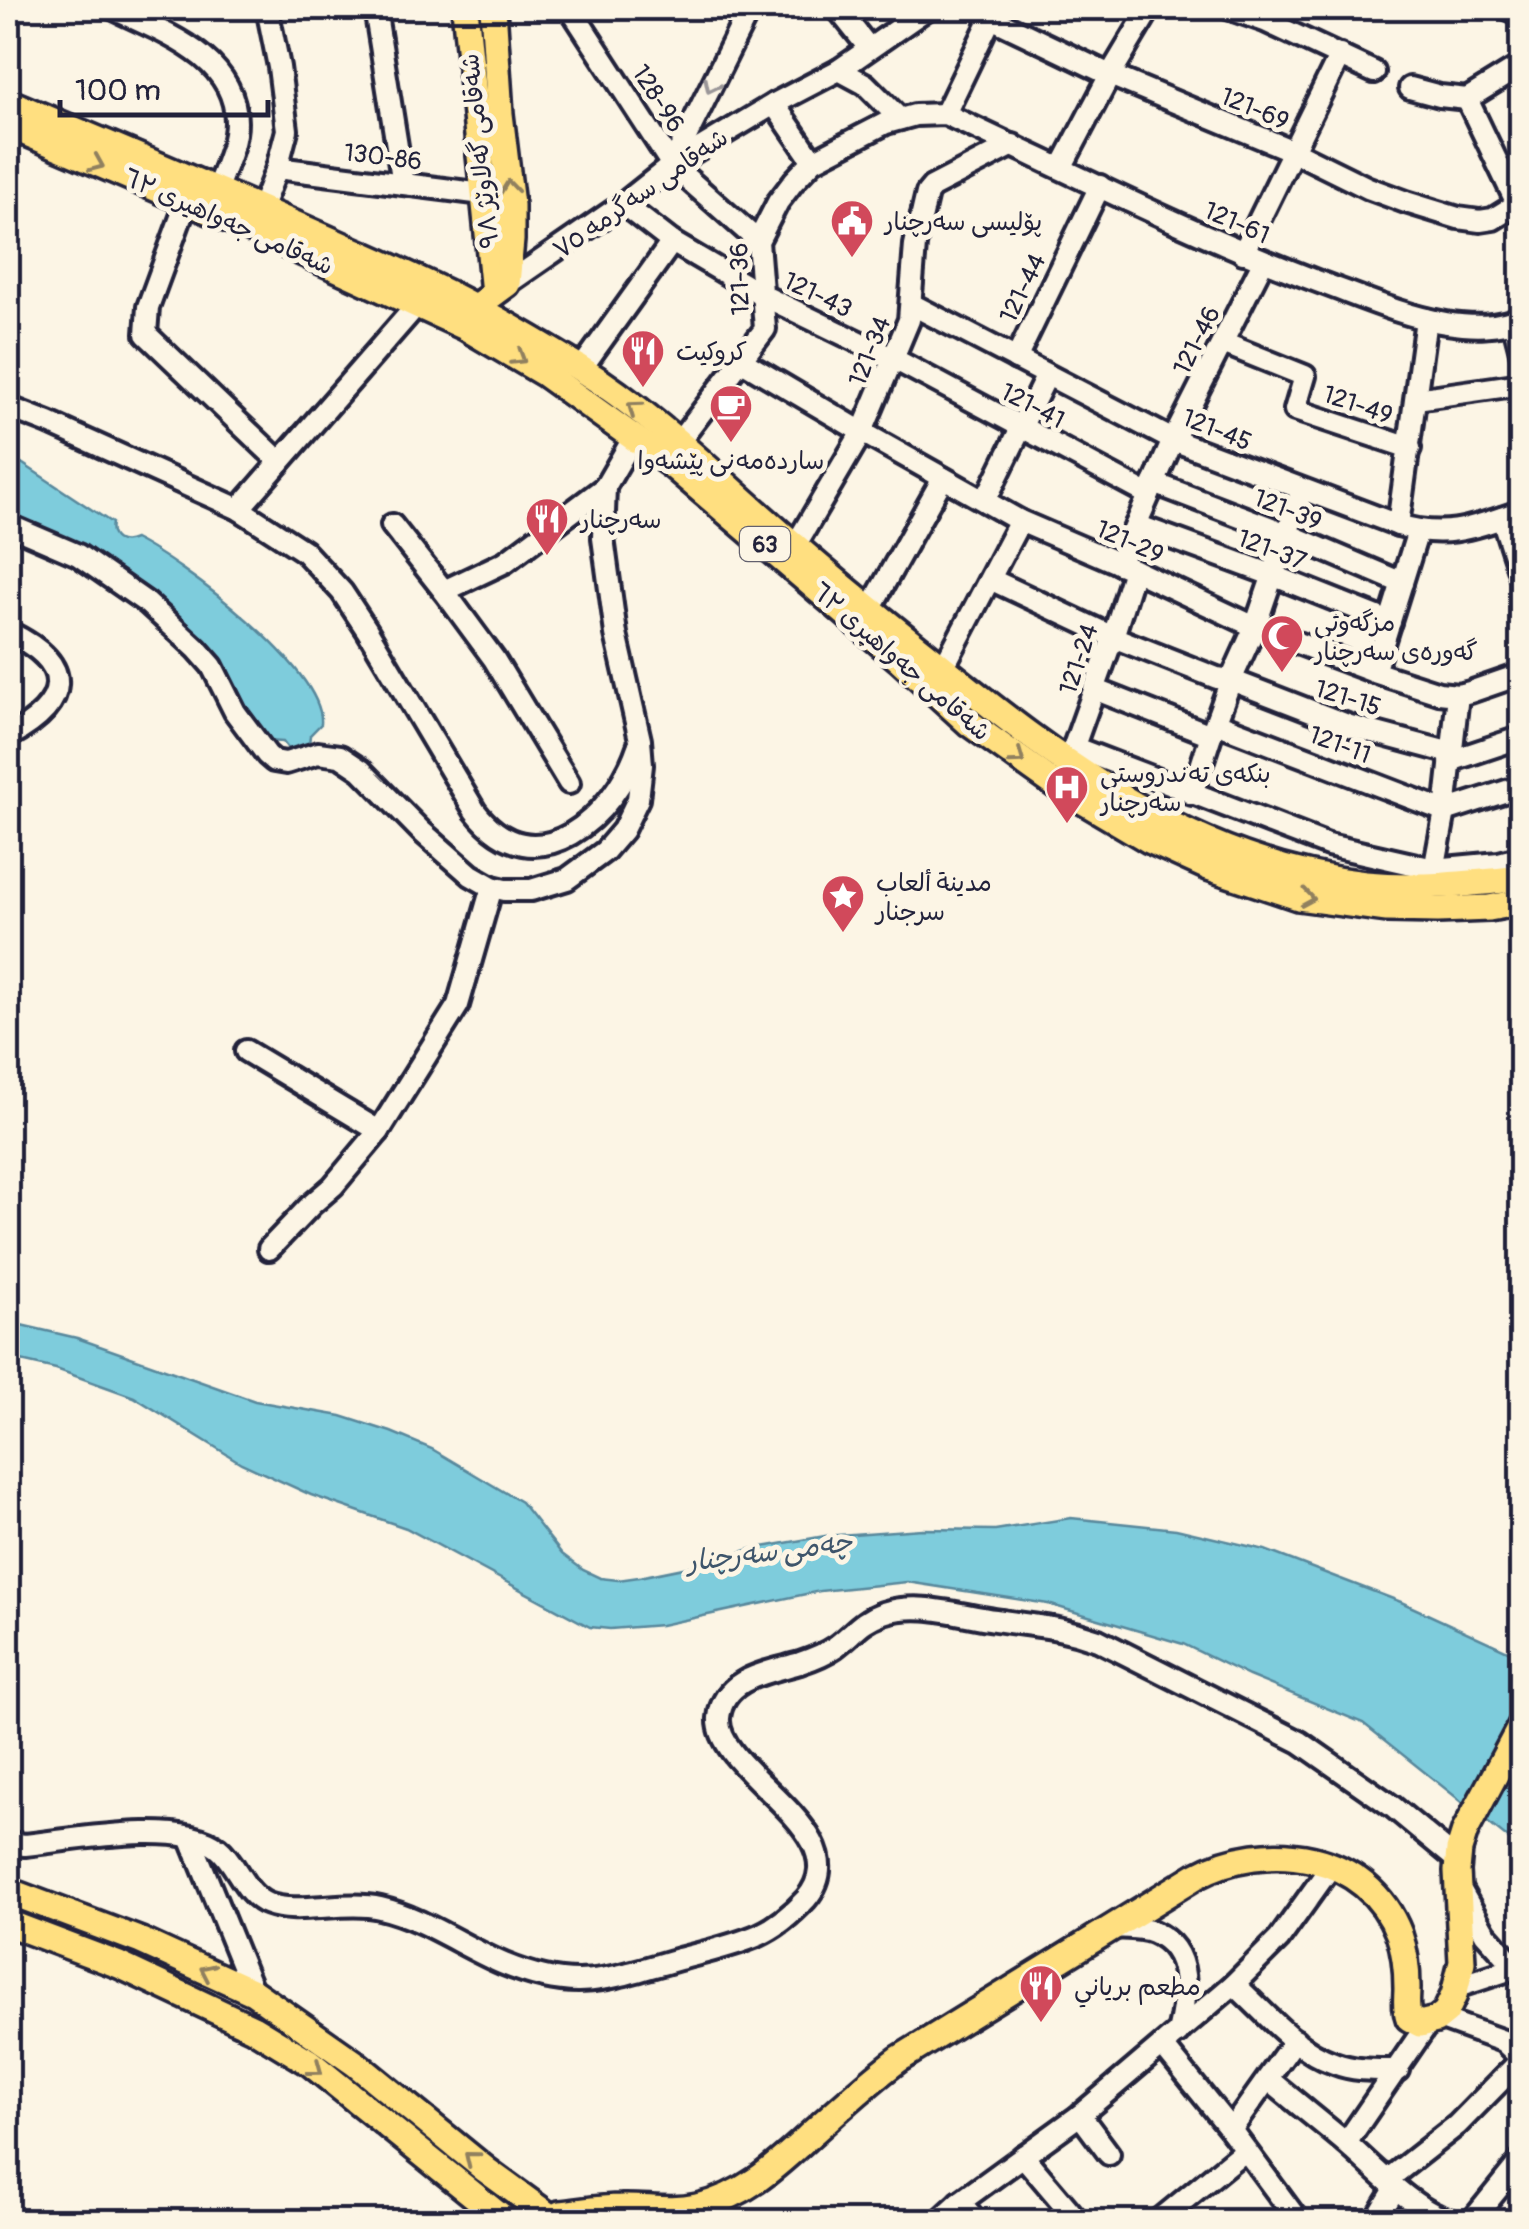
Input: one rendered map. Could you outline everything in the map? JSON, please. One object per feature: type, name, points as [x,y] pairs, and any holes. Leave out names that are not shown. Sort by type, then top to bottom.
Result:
[{"type":"main road","name":"شەقامی گەلاوێژ ٩٨","points":[[486,303],[483,194],[493,8]]},
{"type":"main road","name":"شەقامی گەلاوێژ ٩٨","points":[[464,16],[511,205],[511,240],[486,303]]},
{"type":"main road","name":"شەقامی جەواهیری ٦٣","points":[[8,102],[412,276],[486,303],[581,369],[814,585],[970,722],[1056,785],[1149,840],[1208,867],[1298,897],[1388,909],[1490,908],[1522,902]]},
{"type":"main road","name":"شەقامی جەواهیری ٦٣","points":[[8,125],[187,201],[416,306],[486,303]]},
{"type":"main road","name":"شەقامی جەواهیری ٦٣","points":[[486,303],[546,374],[634,437],[672,452],[1010,723],[1070,756],[1148,813],[1214,845],[1278,867],[1362,883],[1522,878]]},
{"type":"main road","points":[[8,1892],[142,1940],[252,1992],[356,2064],[486,2170],[557,2218],[616,2208],[664,2211],[717,2202],[750,2186],[899,2059],[1196,1876],[1224,1863],[1267,1854],[1297,1857],[1332,1865],[1361,1882],[1390,1916],[1401,1940],[1407,2015],[1416,2023],[1434,2021],[1450,2006],[1462,1962],[1458,1872],[1465,1831],[1522,1724]]},
{"type":"main road","points":[[8,1923],[119,1965],[253,2028],[309,2062],[507,2222]]},
{"type":"main road","points":[[637,2222],[664,2211]]},
{"type":"street","points":[[112,8],[201,54],[226,86],[235,107],[236,126],[217,190]]},
{"type":"street","points":[[261,208],[287,130],[267,8]]},
{"type":"street","points":[[376,8],[403,184]]},
{"type":"street","name":"128-96","points":[[570,8],[672,165],[758,241]]},
{"type":"street","points":[[672,165],[750,8]]},
{"type":"street","points":[[836,8],[869,48]]},
{"type":"street","name":"شەقامی سەگرمە ٧٥","points":[[486,303],[672,165],[839,70],[928,8]]},
{"type":"street","points":[[1061,168],[1150,8]]},
{"type":"street","points":[[1228,8],[1266,14],[1374,72]]},
{"type":"street","points":[[1506,8],[1522,16]]},
{"type":"street","points":[[944,114],[986,13]]},
{"type":"street","name":"121-69","points":[[986,13],[1110,75],[1293,151],[1368,188],[1458,218],[1486,220],[1520,206]]},
{"type":"street","points":[[1242,253],[1340,55]]},
{"type":"street","points":[[1410,88],[1467,98],[1522,64]]},
{"type":"street","points":[[839,70],[865,84],[900,119]]},
{"type":"street","points":[[1467,98],[1520,206]]},
{"type":"street","points":[[774,104],[813,161]]},
{"type":"street","name":"121-36","points":[[672,452],[765,329],[758,241],[794,181],[813,161],[886,123],[915,115],[944,114]]},
{"type":"street","name":"121-61","points":[[944,114],[1264,262],[1426,319],[1474,326],[1517,319]]},
{"type":"street","name":"121-34","points":[[794,546],[862,432],[909,320],[915,245],[927,193],[1012,145]]},
{"type":"street","name":"130-86","points":[[277,168],[483,194]]},
{"type":"street","name":"121-44","points":[[1016,358],[1100,186]]},
{"type":"street","points":[[187,201],[148,307],[146,334],[280,462]]},
{"type":"street","name":"121-43","points":[[623,204],[672,242],[762,296],[894,359]]},
{"type":"street","points":[[581,369],[672,242]]},
{"type":"street","name":"121-46","points":[[1152,489],[1264,262]]},
{"type":"street","name":"121-45","points":[[911,304],[1173,440],[1408,528],[1446,533],[1512,514]]},
{"type":"street","points":[[239,509],[416,306]]},
{"type":"street","points":[[1374,672],[1402,583],[1410,448],[1426,319]]},
{"type":"street","points":[[1517,319],[1522,356]]},
{"type":"street","name":"121-49","points":[[1222,343],[1305,376],[1295,410],[1410,448]]},
{"type":"street","name":"121-41","points":[[894,359],[1022,427],[1152,489]]},
{"type":"street","name":"121-29","points":[[742,360],[1020,521],[1255,627],[1374,672],[1439,693],[1458,695]]},
{"type":"street","points":[[985,501],[1047,375]]},
{"type":"street","name":"121-49","points":[[1416,399],[1522,384]]},
{"type":"street","points":[[8,407],[239,509],[304,551],[342,592],[367,630],[475,811],[502,834],[529,844],[544,843],[583,828],[612,799],[640,740]]},
{"type":"street","points":[[444,590],[505,562],[605,487],[634,437]]},
{"type":"street","points":[[870,609],[944,478]]},
{"type":"street","points":[[13,526],[78,556],[147,603],[212,666],[235,712],[270,759],[279,764],[318,753],[340,756],[368,777],[456,863],[492,887],[519,892],[567,878],[605,851],[623,830],[638,800],[640,740],[616,634],[603,538],[605,487]]},
{"type":"street","name":"121-24","points":[[1070,756],[1113,637],[1136,525],[1152,489]]},
{"type":"street","name":"121-39","points":[[1152,489],[1287,534],[1402,583]]},
{"type":"street","points":[[1192,794],[1302,490]]},
{"type":"street","points":[[1512,514],[1521,578]]},
{"type":"street","points":[[942,668],[1020,521]]},
{"type":"street","name":"121-37","points":[[1136,525],[1390,622]]},
{"type":"street","points":[[392,526],[494,659],[569,783]]},
{"type":"street","name":"121-15","points":[[990,579],[1113,637],[1217,678],[1451,757]]},
{"type":"street","points":[[8,632],[47,658],[57,684],[54,699],[45,712],[8,737]]},
{"type":"street","points":[[1433,878],[1446,811],[1458,695],[1522,674]]},
{"type":"street","name":"121-11","points":[[1094,689],[1446,811]]},
{"type":"street","points":[[1451,757],[1522,737]]},
{"type":"street","points":[[1070,756],[1433,878],[1522,857]]},
{"type":"street","points":[[1446,811],[1522,786]]},
{"type":"street","points":[[269,1250],[333,1186],[380,1131],[458,1005],[492,887]]},
{"type":"street","points":[[246,1050],[380,1131]]},
{"type":"street","points":[[8,1843],[25,1845],[150,1833],[190,1837],[208,1842],[222,1852],[251,1892],[270,1905],[376,1907],[424,1925],[504,1964],[556,1980],[585,1982],[613,1978],[746,1940],[774,1927],[802,1903],[816,1883],[820,1863],[810,1839],[784,1805],[739,1759],[723,1735],[719,1716],[726,1698],[752,1676],[832,1649],[870,1618],[896,1610],[928,1608],[1071,1630],[1098,1640],[1300,1742],[1379,1796],[1458,1872],[1486,1933],[1518,1971],[1457,1987]]},
{"type":"street","points":[[190,1837],[252,1992]]},
{"type":"street","points":[[938,2222],[1080,2115],[1234,1984],[1279,1939],[1332,1865]]},
{"type":"street","points":[[1112,1927],[1153,1932],[1166,1941],[1180,1960],[1186,2000],[1170,2040]]},
{"type":"street","points":[[1234,1984],[1295,2040],[1322,2058],[1360,2069],[1398,2070]]},
{"type":"street","points":[[1346,2143],[1434,2021],[1503,2041],[1522,2059],[1391,2184],[1376,2222]]},
{"type":"street","points":[[1170,2040],[1290,2218]]},
{"type":"street","points":[[1232,2130],[1295,2040]]},
{"type":"street","points":[[1268,2079],[1391,2184],[1448,2221]]},
{"type":"street","points":[[1080,2115],[1109,2154]]},
{"type":"street","points":[[1164,2219],[1246,2150]]},
{"type":"street","points":[[1023,2156],[1078,2222]]},
{"type":"street","points":[[1471,2222],[1522,2160]]},
{"type":"street","points":[[960,2202],[976,2222]]},
{"type":"water","points":[[8,454],[112,523],[117,539],[134,539],[215,593],[276,647],[316,701],[321,724],[310,735],[309,744],[289,750],[283,742],[268,741],[86,550],[39,525],[8,516]]},
{"type":"water","name":"چەمی سەرچنار","points":[[8,1322],[77,1338],[255,1401],[341,1416],[432,1449],[521,1502],[562,1554],[600,1578],[639,1577],[751,1549],[825,1536],[922,1529],[995,1530],[1071,1518],[1176,1529],[1265,1550],[1401,1602],[1521,1657],[1521,1849],[1363,1723],[1183,1644],[1048,1604],[907,1582],[820,1591],[661,1625],[590,1627],[406,1528],[311,1495],[241,1463],[134,1397],[56,1369],[8,1358]]},
{"type":"place","name":"پۆلیسی سەرچنار","points":[[852,259]]},
{"type":"place","name":"كروكيت","points":[[643,389]]},
{"type":"place","name":"ساردەمەنی پێشەوا","points":[[731,444]]},
{"type":"place","name":"سەرچنار","points":[[547,557]]},
{"type":"place","name":"مزگەوتی گەورەی سەرچنار","points":[[1282,674]]},
{"type":"place","name":"بنکەی تەندروستی سەرچنار","points":[[1067,825]]},
{"type":"place","name":"مدينة ألعاب سرجنار","points":[[843,934]]},
{"type":"place","name":"مطعم برياني","points":[[1041,2024]]}]
